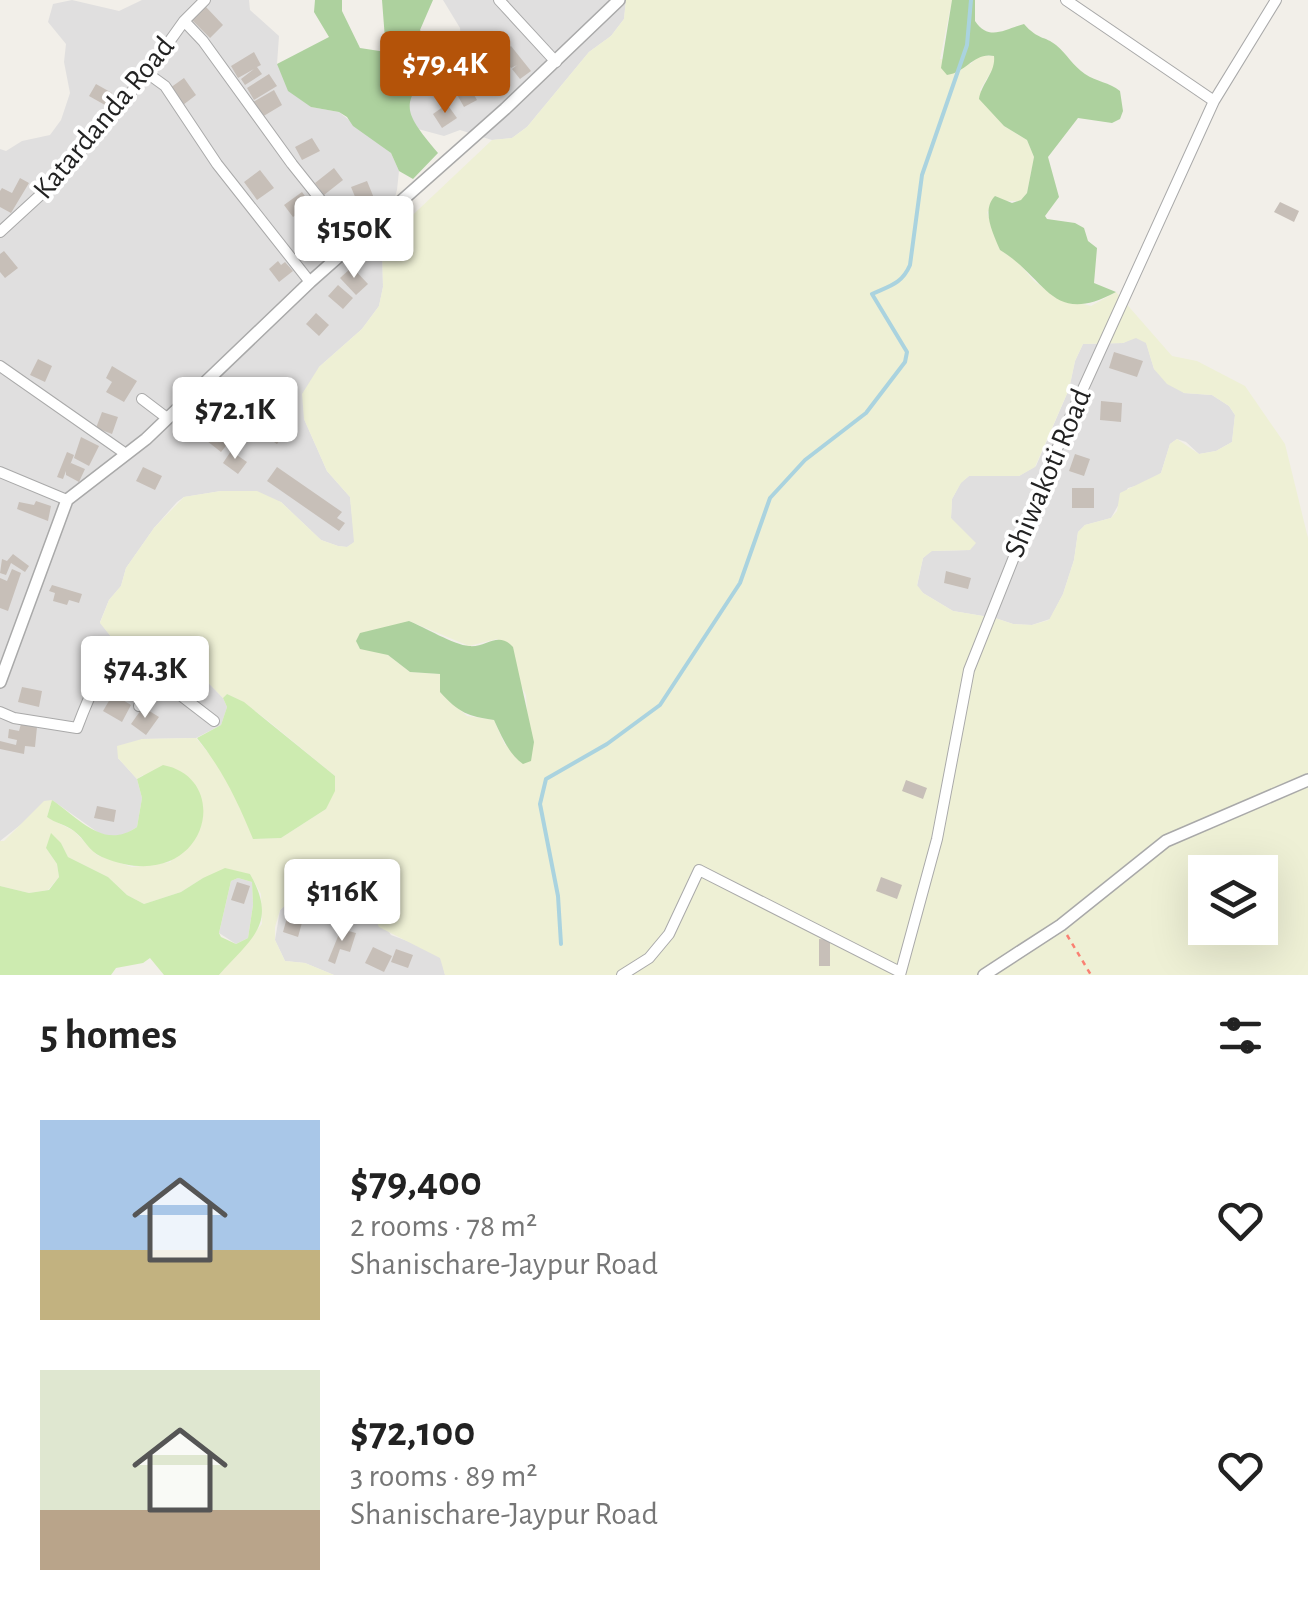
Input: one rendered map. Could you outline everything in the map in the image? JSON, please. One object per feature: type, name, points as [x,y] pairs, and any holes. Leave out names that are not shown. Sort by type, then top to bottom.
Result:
[{"type":"street","name":"Katardanda Road","points":[[0,232],[48,188],[205,0]]},
{"type":"street","points":[[499,0],[556,62]]},
{"type":"street","points":[[0,682],[67,500],[167,418],[619,0]]},
{"type":"street","points":[[1066,0],[1214,101]]},
{"type":"street","name":"Shiwakoti Road","points":[[900,974],[937,838],[969,670],[1067,424],[1214,101],[1276,0]]},
{"type":"street","points":[[184,21],[355,244]]},
{"type":"street","points":[[147,73],[165,86],[216,164],[310,282]]},
{"type":"street","points":[[0,366],[126,454]]},
{"type":"street","points":[[142,399],[167,418]]},
{"type":"street","points":[[0,472],[67,500]]},
{"type":"street","points":[[0,712],[14,718],[77,728],[91,693],[120,652],[137,658],[162,682],[214,720]]},
{"type":"street","points":[[139,706],[162,682]]},
{"type":"street","points":[[984,975],[1062,925],[1166,841],[1308,780]]},
{"type":"street","points":[[622,975],[649,958],[669,934],[699,870],[900,974]]},
{"type":"path","points":[[1062,925],[1092,975]]},
{"type":"shaded area","points":[[72,0],[119,11],[142,0],[249,0],[250,10],[279,36],[277,64],[311,107],[339,112],[391,153],[399,171],[382,244],[383,287],[379,306],[362,329],[319,367],[304,419],[327,471],[350,497],[355,542],[347,547],[321,540],[281,502],[221,491],[184,497],[177,502],[126,568],[121,586],[109,600],[100,622],[112,638],[141,638],[188,662],[223,698],[227,707],[221,725],[196,738],[142,739],[118,758],[137,779],[142,798],[137,827],[121,837],[103,836],[52,800],[0,841],[0,149],[6,151],[22,141],[50,135],[61,120],[70,93],[64,62],[66,44],[48,22],[53,4]]},
{"type":"shaded area","points":[[443,0],[626,0],[624,19],[611,36],[589,52],[527,127],[512,138],[492,140],[460,130],[444,136],[418,129],[409,113],[409,94],[422,80],[462,55],[460,28]]},
{"type":"shaded area","points":[[1135,337],[1146,342],[1154,369],[1184,393],[1212,395],[1229,406],[1235,415],[1232,442],[1199,454],[1177,439],[1170,444],[1161,473],[1128,488],[1111,518],[1085,525],[1078,532],[1074,560],[1050,619],[1032,625],[1013,624],[953,611],[923,593],[917,586],[923,558],[931,551],[970,550],[951,518],[952,499],[961,482],[969,476],[1019,476],[1036,466],[1069,389],[1083,344],[1123,343]]},
{"type":"shaded area","points":[[238,878],[252,882],[253,905],[248,938],[236,944],[219,933],[231,881]]},
{"type":"shaded area","points":[[341,878],[358,884],[391,935],[441,958],[445,975],[334,975],[305,963],[285,961],[275,940],[280,910],[295,897],[329,892]]},
{"type":"green space","points":[[315,0],[342,0],[342,11],[360,48],[386,52],[382,0],[433,0],[420,30],[437,57],[417,86],[410,105],[416,124],[438,153],[413,179],[399,171],[391,153],[353,126],[347,117],[311,107],[288,91],[277,64],[329,37],[314,12]]},
{"type":"green space","points":[[626,0],[952,0],[940,59],[971,64],[977,56],[995,56],[995,65],[980,90],[1004,126],[1027,140],[1034,157],[1027,193],[1021,201],[1003,201],[987,212],[1000,250],[1056,297],[1091,306],[1116,292],[1172,356],[1197,361],[1245,386],[1285,444],[1308,538],[1308,975],[445,975],[440,958],[379,927],[358,884],[341,878],[329,892],[295,897],[280,910],[275,927],[275,940],[285,961],[305,963],[334,975],[219,975],[262,924],[261,894],[250,874],[203,878],[181,892],[144,904],[108,877],[68,857],[61,843],[46,848],[57,864],[59,877],[48,890],[29,893],[0,886],[0,841],[44,801],[52,800],[47,817],[74,831],[97,855],[132,867],[171,862],[143,775],[137,779],[118,758],[117,746],[142,739],[196,738],[236,797],[254,839],[281,838],[326,809],[335,776],[267,720],[227,694],[223,698],[188,662],[161,646],[141,638],[112,638],[100,623],[109,600],[121,586],[126,568],[154,528],[184,497],[257,491],[281,502],[321,540],[347,547],[354,542],[350,497],[327,471],[304,419],[302,394],[319,367],[362,329],[379,306],[383,287],[382,244],[492,140],[512,138],[527,127],[589,52],[611,36],[624,19]],"holes":[[[1136,338],[1146,343],[1154,369],[1167,384],[1184,393],[1212,395],[1229,406],[1235,415],[1232,442],[1199,454],[1177,439],[1170,444],[1161,473],[1120,493],[1117,511],[1111,518],[1085,525],[1078,532],[1063,594],[1049,620],[1032,625],[1013,624],[953,611],[923,593],[917,585],[923,558],[932,551],[970,550],[976,543],[951,518],[952,499],[961,483],[969,476],[1019,476],[1035,467],[1069,389],[1083,344],[1123,343]],[[409,621],[469,646],[497,639],[526,695],[528,725],[534,742],[505,745],[494,720],[467,716],[440,692],[440,674],[410,672],[388,655]]]},
{"type":"green space","points":[[952,0],[975,0],[975,21],[986,31],[998,32],[1024,24],[1056,45],[1085,74],[1120,91],[1120,119],[1112,123],[1078,118],[1048,157],[1059,197],[1045,216],[1084,228],[1088,241],[1097,248],[1094,283],[1116,292],[1094,301],[1063,302],[1000,250],[990,222],[991,202],[995,196],[1012,203],[1021,200],[1027,193],[1034,157],[1027,140],[1004,126],[979,99],[994,56],[981,57],[947,75],[941,68]]},
{"type":"green space","points":[[409,621],[463,645],[502,640],[513,647],[534,742],[531,761],[523,764],[513,755],[494,720],[464,712],[447,699],[440,692],[440,674],[410,672],[388,655],[360,649],[356,641],[360,633]]},
{"type":"green space","points":[[227,694],[244,702],[335,776],[335,791],[326,809],[281,838],[253,839],[229,786],[197,738],[221,725],[227,707],[223,698]]},
{"type":"green space","points":[[163,765],[186,775],[199,791],[203,812],[199,832],[186,850],[165,863],[137,866],[102,857],[78,834],[47,817],[52,800],[93,830],[103,834],[125,833],[137,827],[142,798],[137,779]]},
{"type":"green space","points":[[51,833],[68,857],[108,877],[144,904],[181,892],[225,868],[250,874],[262,906],[261,919],[250,941],[219,975],[164,975],[150,958],[116,968],[111,975],[0,975],[0,886],[29,893],[49,890],[59,877],[57,864],[46,848]],"holes":[[[238,878],[252,882],[248,938],[236,944],[219,933],[231,881]]]},
{"type":"building","points":[[206,7],[223,25],[210,38],[192,20]]},
{"type":"building","points":[[511,46],[531,71],[520,79],[512,69],[517,65],[511,68],[500,55]]},
{"type":"building","points":[[254,52],[262,74],[245,85],[241,79],[254,69],[238,78],[231,66]]},
{"type":"building","points":[[269,74],[277,86],[254,100],[247,88]]},
{"type":"building","points":[[184,78],[196,95],[183,105],[170,88]]},
{"type":"building","points":[[96,84],[112,93],[105,105],[89,96]]},
{"type":"building","points":[[468,84],[477,100],[464,107],[455,91]]},
{"type":"building","points":[[274,90],[282,105],[262,117],[253,102]]},
{"type":"building","points":[[447,104],[457,118],[442,128],[433,114]]},
{"type":"building","points":[[312,138],[320,151],[302,160],[295,147]]},
{"type":"building","points":[[334,168],[343,180],[324,195],[315,183]]},
{"type":"building","points":[[260,170],[274,188],[257,200],[244,182]]},
{"type":"building","points":[[20,178],[29,183],[11,213],[0,207],[0,191],[2,188],[12,193]]},
{"type":"building","points":[[367,181],[376,203],[365,208],[363,202],[358,204],[351,187]]},
{"type":"building","points":[[302,192],[311,204],[293,217],[284,205]]},
{"type":"building","points":[[1280,202],[1299,211],[1294,222],[1274,212]]},
{"type":"building","points":[[4,251],[18,268],[5,278],[0,272],[0,254]]},
{"type":"building","points":[[278,261],[281,265],[285,262],[293,271],[279,282],[269,269]]},
{"type":"building","points":[[352,267],[368,284],[356,295],[340,278]]},
{"type":"building","points":[[338,285],[353,298],[343,309],[328,296]]},
{"type":"building","points":[[316,313],[329,325],[319,336],[306,324]]},
{"type":"building","points":[[1114,352],[1143,361],[1137,377],[1109,368]]},
{"type":"building","points":[[38,359],[52,366],[45,382],[30,375]]},
{"type":"building","points":[[112,366],[137,381],[124,402],[106,392],[112,382],[106,378]]},
{"type":"building","points":[[236,389],[256,398],[251,410],[231,401]]},
{"type":"building","points":[[1101,401],[1122,403],[1121,422],[1100,420]]},
{"type":"building","points":[[222,406],[234,416],[222,429],[233,437],[221,452],[207,441],[220,425],[211,417]]},
{"type":"building","points":[[102,412],[118,417],[112,434],[96,428]]},
{"type":"building","points":[[273,412],[291,424],[277,444],[259,432]]},
{"type":"building","points":[[81,437],[99,446],[89,466],[74,458]]},
{"type":"building","points":[[231,451],[247,462],[238,474],[223,463]]},
{"type":"building","points":[[67,452],[74,455],[70,465],[85,469],[79,482],[66,475],[66,471],[63,479],[57,477]]},
{"type":"building","points":[[1075,454],[1090,459],[1084,476],[1069,471]]},
{"type":"building","points":[[143,467],[162,476],[155,490],[136,481]]},
{"type":"building","points":[[277,467],[342,512],[337,518],[345,523],[339,531],[267,481]]},
{"type":"building","points":[[1072,488],[1094,488],[1094,508],[1072,508]]},
{"type":"building","points":[[36,501],[51,506],[48,521],[17,509],[19,502],[34,505]]},
{"type":"building","points":[[13,554],[29,566],[25,572],[11,563],[6,575],[0,573],[2,559],[7,561]]},
{"type":"building","points":[[12,569],[21,573],[8,611],[0,608],[0,578],[7,581]]},
{"type":"building","points":[[946,571],[971,578],[968,589],[944,583]]},
{"type":"building","points":[[52,585],[82,594],[79,603],[53,601],[55,593],[49,591]]},
{"type":"building","points":[[22,687],[42,691],[39,707],[18,702]]},
{"type":"building","points":[[113,694],[131,705],[122,722],[103,711]]},
{"type":"building","points":[[143,707],[159,717],[146,735],[131,724]]},
{"type":"building","points":[[21,724],[37,727],[35,747],[25,746],[24,754],[0,749],[0,741],[16,745],[17,740],[8,738],[9,729],[19,731]]},
{"type":"building","points":[[906,780],[927,788],[923,799],[902,791]]},
{"type":"building","points":[[97,806],[116,810],[114,822],[94,818]]},
{"type":"building","points":[[881,877],[902,885],[897,899],[876,891]]},
{"type":"building","points":[[237,882],[250,886],[244,904],[231,900]]},
{"type":"building","points":[[288,914],[303,919],[298,937],[283,932]]},
{"type":"building","points":[[341,929],[356,933],[350,952],[340,949],[335,964],[328,961]]},
{"type":"building","points":[[819,939],[830,940],[830,966],[819,966]]},
{"type":"building","points":[[373,947],[392,956],[384,972],[365,963]]},
{"type":"building","points":[[396,949],[413,955],[408,968],[391,962]]},
{"type":"waterway","points":[[561,944],[558,896],[540,804],[546,779],[607,744],[660,705],[740,583],[770,498],[805,460],[866,413],[905,362],[907,352],[872,294],[899,280],[910,265],[922,175],[967,45],[971,0]]}]
